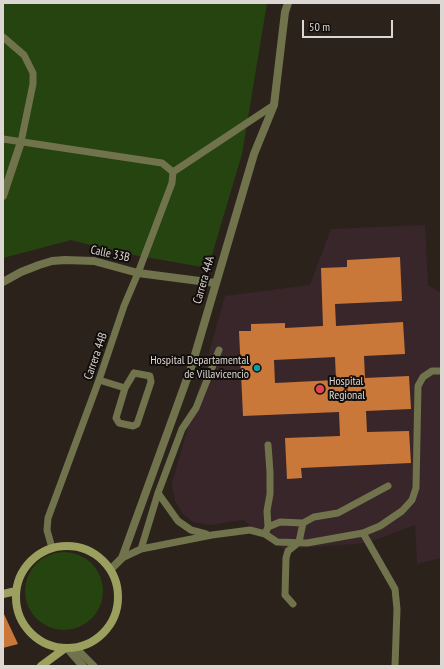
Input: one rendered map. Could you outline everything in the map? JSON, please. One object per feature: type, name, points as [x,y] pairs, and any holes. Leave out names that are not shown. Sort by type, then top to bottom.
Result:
[{"type":"street","name":"Carrera 44A","points":[[122,558],[192,365],[254,154],[274,105],[285,12],[288,3]]},
{"type":"street","points":[[3,196],[21,142]]},
{"type":"street","name":"Calle 33B","points":[[3,282],[20,272],[39,265],[52,261],[65,260],[108,264],[138,273],[215,283]]},
{"type":"street","points":[[67,546],[84,549],[99,557],[110,569],[117,584],[119,593],[118,610],[108,629],[99,638],[84,646],[69,649],[50,647],[26,628],[19,614],[16,591],[21,576],[30,562],[36,557],[52,548],[67,546]]},
{"type":"street","points":[[110,569],[122,558]]},
{"type":"street","points":[[3,594],[16,591]]},
{"type":"street","points":[[41,666],[69,649]]},
{"type":"street","points":[[69,649],[83,666]]},
{"type":"lane","points":[[3,37],[24,54],[33,73],[33,84],[21,142]]},
{"type":"lane","points":[[3,139],[162,163],[173,172],[274,105]]},
{"type":"lane","name":"Carrera 44B","points":[[52,548],[47,530],[48,518],[99,380],[124,306],[172,183],[173,172]]},
{"type":"lane","points":[[141,549],[158,493],[182,429],[196,408],[219,350]]},
{"type":"lane","points":[[268,445],[270,494],[267,511],[267,530],[277,542],[319,542],[363,533],[380,526],[397,515],[412,500],[416,488],[418,386],[423,377],[432,371],[441,371]]},
{"type":"lane","points":[[134,373],[150,376],[151,378],[136,424],[133,426],[119,423],[117,421],[125,388],[134,373]]},
{"type":"lane","points":[[99,380],[125,388]]},
{"type":"lane","points":[[122,558],[141,549],[212,535],[250,530],[267,530],[280,522],[303,523],[314,518],[338,513],[388,486]]},
{"type":"lane","points":[[158,493],[173,515],[184,526],[198,533],[212,535]]},
{"type":"lane","points":[[293,604],[285,595],[286,558],[288,551],[299,542],[303,523]]},
{"type":"lane","points":[[363,533],[395,589],[397,609],[395,666]]},
{"type":"lane","points":[[69,649],[94,666]]},
{"type":"shaded area","name":"Hospital Regional","points":[[425,225],[428,285],[441,293],[441,558],[417,564],[415,525],[367,543],[284,549],[243,520],[210,525],[193,522],[183,514],[175,501],[172,483],[225,296],[310,285],[331,229]]},
{"type":"green space","points":[[3,3],[267,3],[242,154],[208,268],[122,253],[71,240],[3,258]]},
{"type":"green space","points":[[56,552],[72,552],[86,558],[97,569],[103,583],[103,599],[97,613],[86,624],[72,630],[56,630],[42,624],[31,613],[25,599],[25,583],[31,569],[42,558]]},
{"type":"building","name":"Hospital Departamental de Villavicencio","points":[[400,257],[402,301],[335,304],[336,326],[403,322],[405,354],[364,356],[365,378],[409,376],[411,409],[366,411],[367,432],[409,431],[411,463],[301,468],[302,478],[287,479],[285,438],[340,436],[339,412],[243,416],[239,331],[251,331],[251,324],[285,323],[285,328],[323,326],[321,268],[347,267],[347,260]],"holes":[[[335,357],[336,380],[275,383],[274,360]]]},
{"type":"building","points":[[3,612],[18,644],[3,648]]},
{"type":"place","name":"Hospital Departamental de Villavicencio","points":[[257,368]]},
{"type":"place","name":"Hospital Regional","points":[[320,389]]}]
